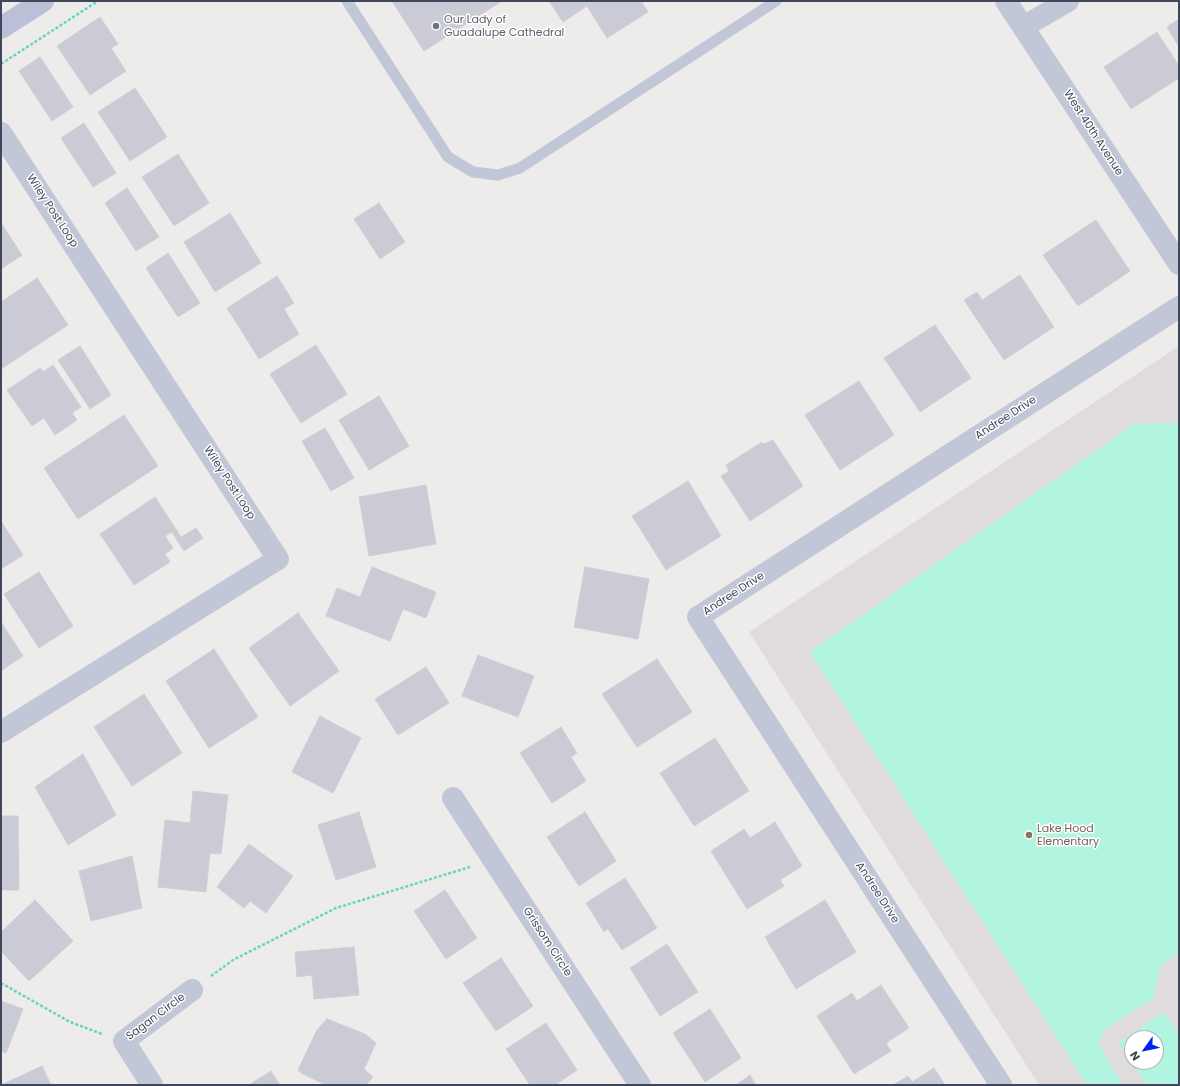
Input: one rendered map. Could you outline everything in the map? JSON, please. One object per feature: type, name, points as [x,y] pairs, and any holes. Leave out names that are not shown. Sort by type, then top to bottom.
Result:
[{"type":"street","points":[[1,28],[43,1]]},
{"type":"street","name":"West 40th Avenue","points":[[1006,1],[1179,264]]},
{"type":"street","points":[[1023,27],[1068,1]]},
{"type":"street","name":"Wiley Post Loop","points":[[1,133],[278,559],[1,732]]},
{"type":"street","name":"Andree Drive","points":[[1002,1085],[698,617],[1179,308]]},
{"type":"street","name":"Grissom Circle","points":[[453,798],[640,1085]]},
{"type":"street","name":"Sagan Circle","points":[[152,1085],[124,1042],[192,990]]},
{"type":"lane","points":[[347,1],[448,157],[473,172],[498,175],[520,168],[776,1]]},
{"type":"path","points":[[1,64],[98,1]]},
{"type":"path","points":[[192,990],[233,960],[336,908],[494,860]]},
{"type":"path","points":[[1,983],[70,1022],[124,1042]]},
{"type":"shaded area","name":"Lake Hood Elementary","points":[[1179,346],[1179,1085],[1039,1085],[749,632]]},
{"type":"green space","name":"Lake Hood Elementary","points":[[1179,423],[1179,953],[1160,966],[1154,998],[1104,1030],[1099,1044],[1123,1085],[1087,1085],[810,652],[1134,424]]},
{"type":"green space","points":[[1164,1012],[1179,1035],[1179,1085],[1147,1085],[1137,1070],[1164,1070],[1164,1030],[1137,1030]]},
{"type":"green space","points":[[1124,1039],[1124,1050],[1119,1042]]},
{"type":"building","name":"Our Lady of Guadalupe Cathedral","points":[[392,1],[502,1],[424,51]]},
{"type":"building","name":"Our Lady of Guadalupe Cathedral","points":[[549,1],[641,1],[648,12],[607,38],[587,6],[563,22]]},
{"type":"building","points":[[100,17],[118,44],[111,48],[126,71],[90,95],[57,46]]},
{"type":"building","points":[[1179,19],[1179,47],[1167,27]]},
{"type":"building","points":[[1157,32],[1179,66],[1179,78],[1131,109],[1104,67]]},
{"type":"building","points":[[40,57],[73,107],[52,121],[19,71]]},
{"type":"building","points":[[135,88],[167,137],[130,161],[98,112]]},
{"type":"building","points":[[84,123],[116,173],[93,187],[61,138]]},
{"type":"building","points":[[178,154],[209,203],[174,226],[142,177]]},
{"type":"building","points":[[127,188],[159,237],[136,251],[105,203]]},
{"type":"building","points":[[379,203],[405,242],[380,259],[354,219]]},
{"type":"building","points":[[230,213],[261,263],[215,292],[184,242]]},
{"type":"building","points":[[1096,220],[1130,271],[1078,306],[1043,255]]},
{"type":"building","points":[[1,223],[22,255],[1,269]]},
{"type":"building","points":[[168,253],[200,303],[178,317],[146,268]]},
{"type":"building","points":[[1020,275],[1054,327],[1004,360],[964,300],[977,292],[982,300]]},
{"type":"building","points":[[277,276],[294,303],[284,309],[299,334],[259,359],[227,308]]},
{"type":"building","points":[[37,278],[68,325],[1,369],[1,302]]},
{"type":"building","points":[[935,325],[971,378],[920,412],[884,358]]},
{"type":"building","points":[[316,345],[347,394],[301,423],[270,374]]},
{"type":"building","points":[[80,346],[111,395],[90,409],[58,360]]},
{"type":"building","points":[[53,365],[81,407],[72,413],[77,420],[55,435],[44,418],[32,426],[7,390],[40,368],[43,372]]},
{"type":"building","points":[[859,381],[894,435],[840,470],[805,415]]},
{"type":"building","points":[[379,396],[409,446],[369,470],[339,420]]},
{"type":"building","points":[[124,415],[158,466],[78,519],[44,468]]},
{"type":"building","points":[[325,428],[354,478],[331,491],[302,441]]},
{"type":"building","points":[[773,440],[803,486],[750,521],[721,476],[729,471],[726,465],[762,442],[764,444]]},
{"type":"building","points":[[688,481],[721,536],[666,570],[632,516]]},
{"type":"building","points":[[426,485],[436,544],[369,556],[359,497]]},
{"type":"building","points":[[155,497],[181,537],[196,528],[203,538],[184,551],[172,532],[165,536],[173,548],[165,554],[170,562],[134,585],[100,534]]},
{"type":"building","points":[[1,521],[23,555],[1,569]]},
{"type":"building","points":[[372,567],[436,592],[426,618],[403,609],[390,641],[326,616],[337,588],[360,597]]},
{"type":"building","points":[[585,567],[649,579],[638,639],[574,627]]},
{"type":"building","points":[[39,572],[73,626],[39,648],[4,594]]},
{"type":"building","points":[[298,613],[339,671],[290,706],[249,648]]},
{"type":"building","points":[[1,622],[23,656],[2,670],[1,669]]},
{"type":"building","points":[[214,649],[258,717],[209,748],[166,681]]},
{"type":"building","points":[[478,655],[534,676],[518,717],[462,696]]},
{"type":"building","points":[[657,659],[692,712],[637,747],[602,694]]},
{"type":"building","points":[[426,667],[449,703],[398,735],[375,699]]},
{"type":"building","points":[[144,694],[182,753],[132,786],[94,727]]},
{"type":"building","points":[[320,716],[361,738],[333,793],[292,772]]},
{"type":"building","points":[[561,727],[577,753],[571,757],[586,781],[552,803],[520,753]]},
{"type":"building","points":[[715,738],[749,791],[694,826],[660,773]]},
{"type":"building","points":[[83,754],[116,815],[68,845],[35,787]]},
{"type":"building","points":[[193,791],[228,795],[221,854],[210,853],[206,892],[158,887],[165,820],[190,823]]},
{"type":"building","points":[[359,812],[376,867],[336,880],[318,825]]},
{"type":"building","points":[[585,812],[616,861],[579,886],[547,837]]},
{"type":"building","points":[[1,816],[18,816],[19,890],[1,890]]},
{"type":"building","points":[[775,822],[802,866],[780,880],[784,886],[747,909],[711,851],[744,829],[750,838]]},
{"type":"building","points":[[249,844],[293,876],[266,913],[250,901],[244,908],[217,887]]},
{"type":"building","points":[[132,856],[142,908],[91,921],[79,871]]},
{"type":"building","points":[[625,878],[657,928],[622,950],[608,929],[604,932],[586,903]]},
{"type":"building","points":[[445,890],[477,938],[446,959],[414,911]]},
{"type":"building","points":[[35,900],[73,941],[29,981],[1,951],[1,932]]},
{"type":"building","points":[[825,900],[856,952],[796,989],[765,937]]},
{"type":"building","points":[[667,944],[698,992],[660,1016],[630,968]]},
{"type":"building","points":[[354,947],[359,995],[314,999],[312,975],[297,977],[295,952]]},
{"type":"building","points":[[501,958],[533,1006],[496,1031],[463,983]]},
{"type":"building","points":[[881,985],[909,1028],[886,1043],[891,1051],[854,1074],[817,1016],[852,993],[857,1001]]},
{"type":"building","points":[[1,1001],[23,1009],[6,1053],[1,1051]]},
{"type":"building","points":[[710,1009],[741,1058],[705,1082],[673,1033]]},
{"type":"building","points":[[327,1019],[365,1034],[376,1043],[364,1069],[373,1077],[366,1085],[326,1085],[298,1070],[317,1030]]},
{"type":"building","points":[[546,1023],[577,1070],[555,1085],[530,1085],[506,1049]]},
{"type":"building","points":[[42,1066],[51,1085],[1,1085]]},
{"type":"building","points":[[934,1068],[945,1085],[893,1085],[908,1076],[912,1082]]},
{"type":"building","points":[[271,1071],[280,1085],[249,1085]]},
{"type":"building","points":[[750,1075],[756,1085],[736,1085]]},
{"type":"place","name":"Our Lady of Guadalupe Cathedral","points":[[436,26]]},
{"type":"place","name":"Lake Hood Elementary","points":[[1029,835]]}]
